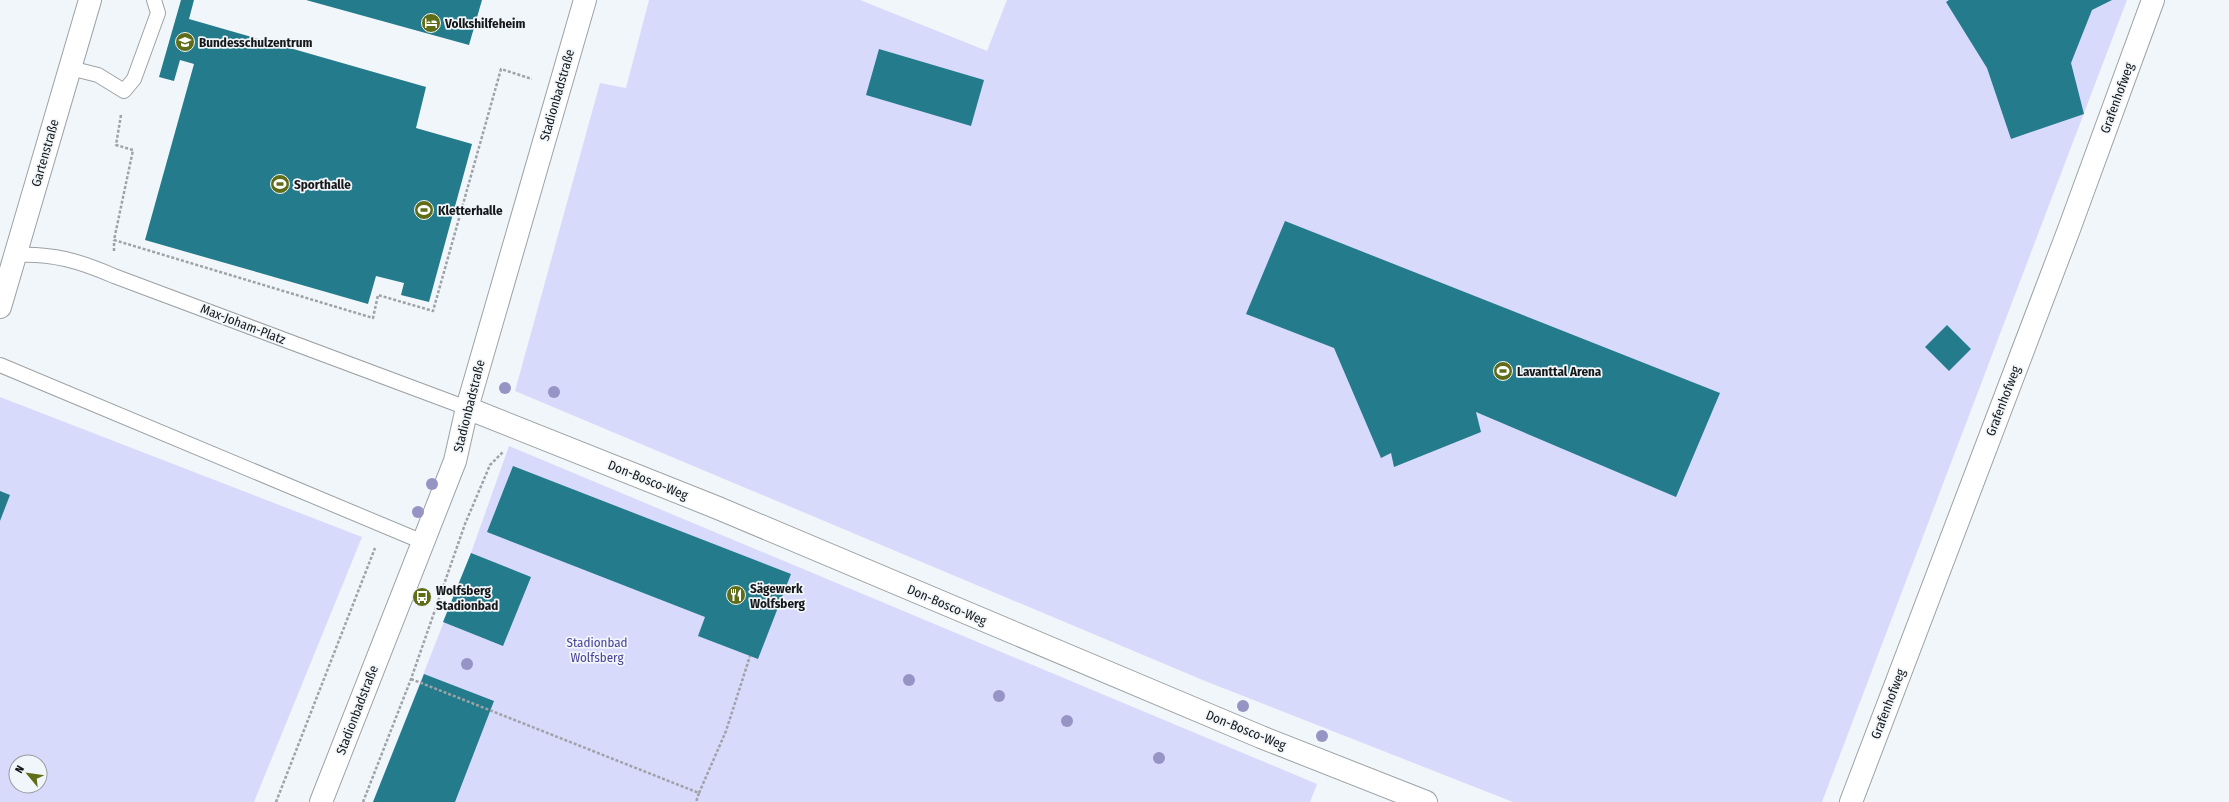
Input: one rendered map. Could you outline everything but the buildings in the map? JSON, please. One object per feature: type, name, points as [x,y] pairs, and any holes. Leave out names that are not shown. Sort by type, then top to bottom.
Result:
[{"type":"street","name":"Gartenstraße","points":[[0,307],[90,0]]},
{"type":"street","name":"Stadionbadstraße","points":[[321,802],[455,461],[467,408],[558,87],[585,0]]},
{"type":"street","name":"Grafenhofweg","points":[[1851,802],[2068,232],[2153,0]]},
{"type":"street","name":"Don-Bosco-Weg","points":[[467,408],[718,508],[1261,737],[1426,802]]},
{"type":"lane","points":[[70,68],[98,75],[124,91],[134,79],[158,13],[154,0]]},
{"type":"lane","name":"Max-Joham-Platz","points":[[15,255],[41,254],[88,264],[121,279],[467,408]]},
{"type":"lane","points":[[0,365],[423,542]]},
{"type":"path","points":[[124,91],[116,145],[133,150],[114,240],[373,318],[378,295],[433,311],[501,69],[558,87]]},
{"type":"path","points":[[363,802],[411,679],[465,524],[490,464],[504,451]]},
{"type":"path","points":[[276,802],[384,525]]},
{"type":"path","points":[[696,802],[726,731],[750,656]]},
{"type":"path","points":[[411,679],[699,793]]},
{"type":"green space","name":"Lavanttal Arena","points":[[649,0],[860,0],[987,51],[1007,0],[2127,0],[1822,802],[1513,802],[1205,681],[515,391],[600,83],[626,88]]},
{"type":"green space","points":[[0,397],[362,537],[254,802],[0,802]]},
{"type":"green space","name":"Stadionbad Wolfsberg","points":[[509,446],[1317,784],[1310,802],[373,802],[471,553]]},
{"type":"place","name":"Volkshilfeheim","points":[[431,23]]},
{"type":"place","name":"Bundesschulzentrum","points":[[185,42]]},
{"type":"place","name":"Sporthalle","points":[[280,184]]},
{"type":"place","name":"Kletterhalle","points":[[424,210]]},
{"type":"place","name":"Lavanttal Arena","points":[[1503,371]]},
{"type":"place","name":"Sägewerk Wolfsberg","points":[[736,595]]},
{"type":"place","name":"Wolfsberg Stadionbad","points":[[422,597]]}]
